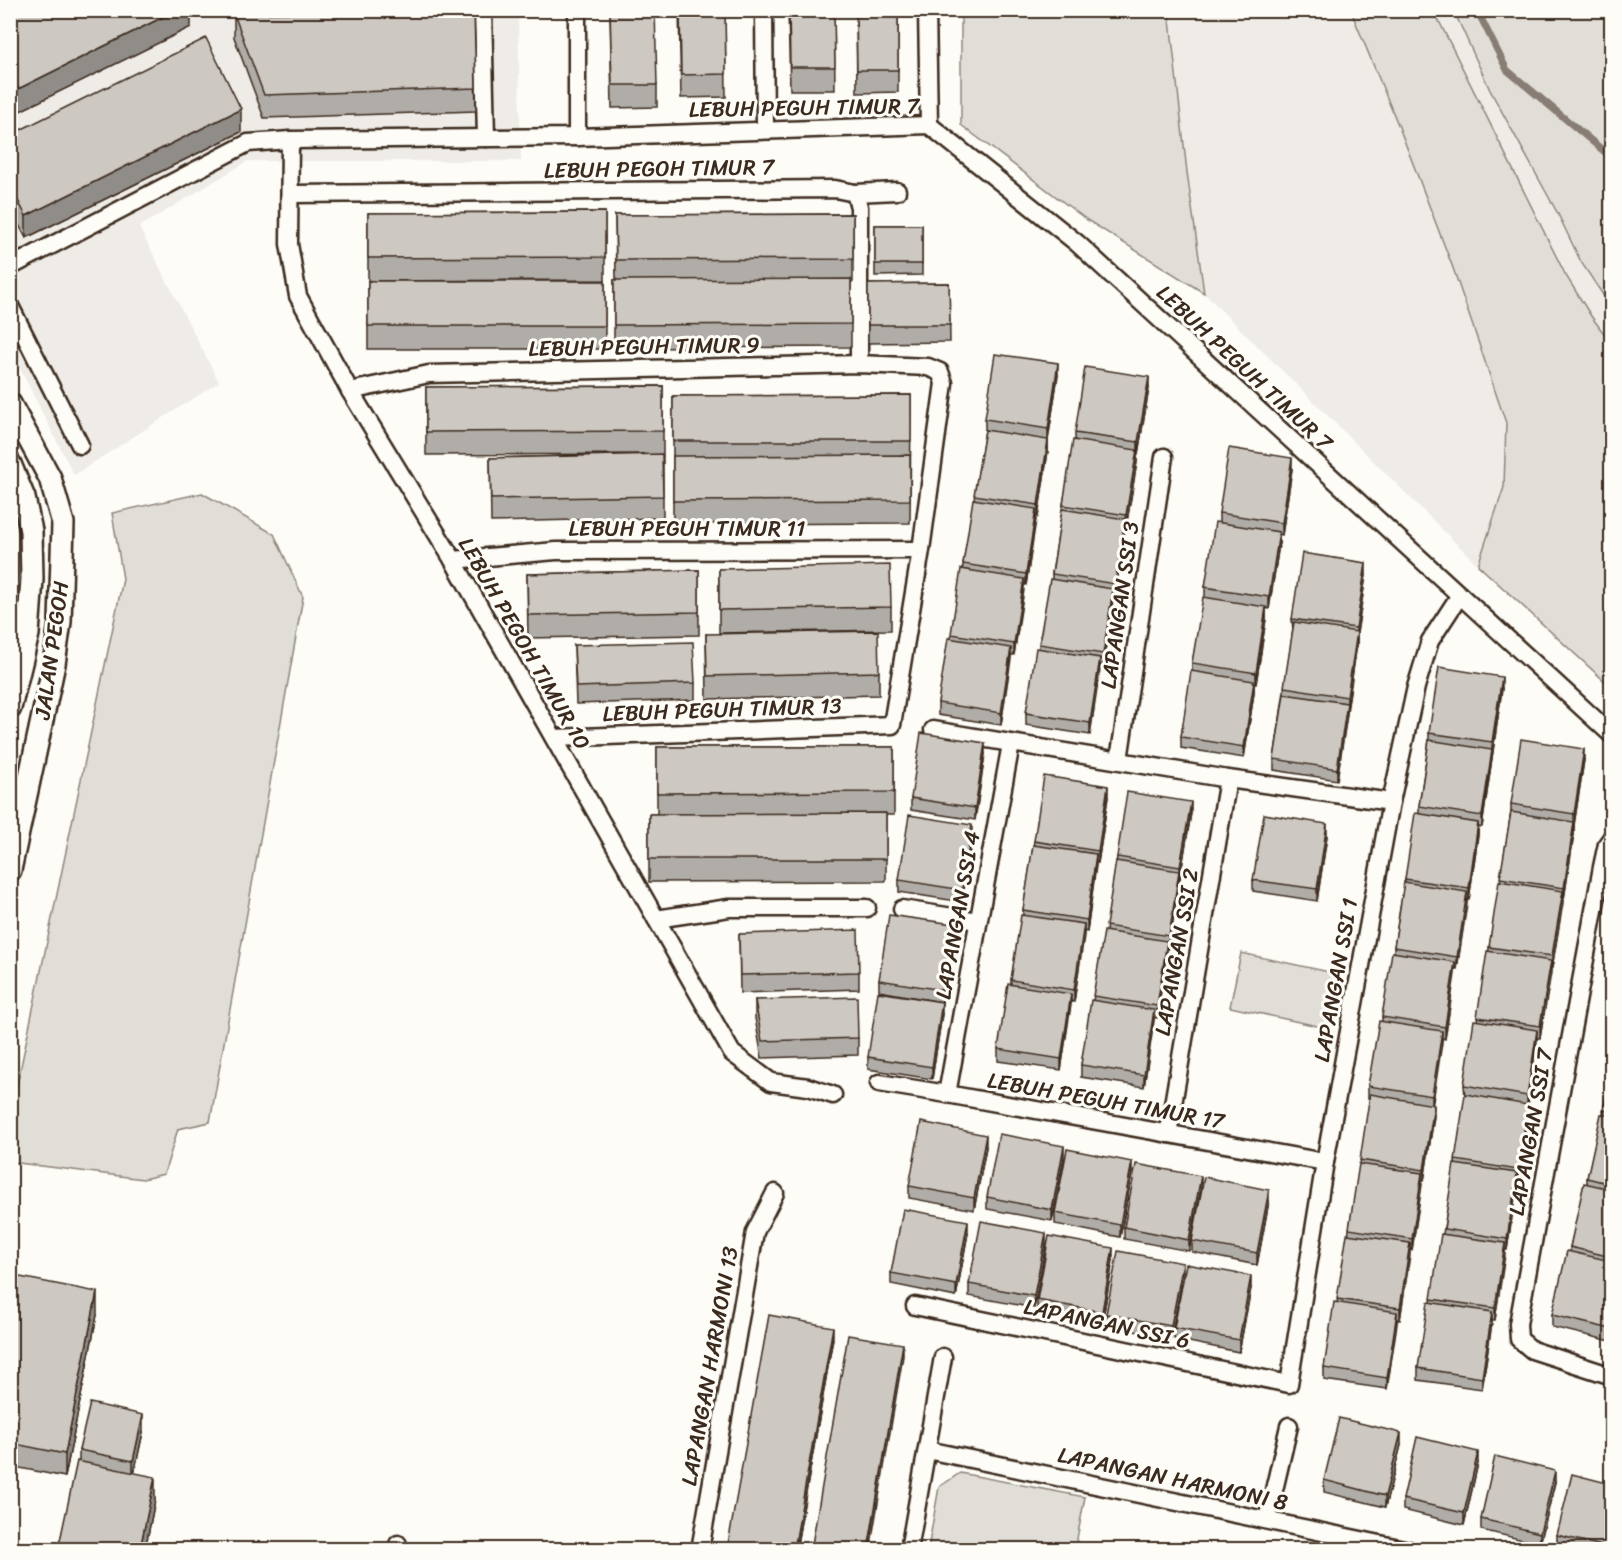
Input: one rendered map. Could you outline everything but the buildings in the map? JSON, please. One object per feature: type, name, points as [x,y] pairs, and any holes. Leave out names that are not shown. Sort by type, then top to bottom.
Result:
[{"type":"street","points":[[483,10],[486,138]]},
{"type":"street","points":[[577,10],[577,136]]},
{"type":"street","points":[[764,10],[765,129]]},
{"type":"street","points":[[927,10],[929,124]]},
{"type":"street","name":"LEBUH PEGUH TIMUR 7","points":[[10,267],[248,143],[290,140],[577,136],[929,124],[1077,243],[1611,735]]},
{"type":"street","name":"LEBUH PEGOH TIMUR 10","points":[[290,140],[289,244],[298,296],[350,391],[453,560],[732,1053],[771,1082],[808,1087],[832,1095]]},
{"type":"street","name":"LEBUH PEGOH TIMUR 7","points":[[291,194],[835,189],[855,193],[897,191]]},
{"type":"street","points":[[855,193],[859,207],[859,364]]},
{"type":"street","points":[[10,306],[80,445]]},
{"type":"street","name":"LEBUH PEGUH TIMUR 9","points":[[350,391],[429,374],[859,364],[928,367],[940,372],[944,383],[921,550]]},
{"type":"street","name":"JALAN PEGOH","points":[[10,404],[50,478],[63,523],[60,622],[54,664],[10,870]]},
{"type":"street","name":"LAPANGAN SSI 3","points":[[1119,760],[1164,457]]},
{"type":"street","points":[[10,464],[24,498],[31,531],[32,579],[28,633],[10,708]]},
{"type":"street","name":"LEBUH PEGUH TIMUR 11","points":[[453,560],[556,551],[921,550]]},
{"type":"street","name":"LEBUH PEGUH TIMUR 13","points":[[554,738],[892,725],[921,550]]},
{"type":"street","name":"LAPANGAN SSI 1","points":[[1289,1384],[1324,1162],[1391,802],[1416,687],[1430,641],[1460,595]]},
{"type":"street","points":[[933,730],[1228,779],[1391,802]]},
{"type":"street","name":"LAPANGAN SSI 4","points":[[947,1094],[1011,744]]},
{"type":"street","name":"LAPANGAN SSI 2","points":[[1168,1134],[1228,779]]},
{"type":"street","name":"LAPANGAN SSI 7","points":[[1611,837],[1607,844],[1602,867],[1518,1324],[1519,1339],[1532,1350],[1611,1376]]},
{"type":"street","points":[[656,919],[729,908],[867,908]]},
{"type":"street","points":[[902,909],[978,921]]},
{"type":"street","name":"LEBUH PEGUH TIMUR 17","points":[[879,1083],[1324,1162]]},
{"type":"street","name":"LAPANGAN HARMONI 13","points":[[700,1550],[755,1232],[774,1193]]},
{"type":"street","name":"LAPANGAN SSI 6","points":[[915,1306],[1289,1384]]},
{"type":"street","points":[[909,1550],[943,1357]]},
{"type":"street","points":[[1267,1520],[1289,1426]]},
{"type":"street","name":"LAPANGAN HARMONI 8","points":[[927,1450],[1409,1550]]},
{"type":"shaded area","points":[[11,11],[518,11],[521,161],[248,161],[139,227],[219,382],[74,475],[11,351]]},
{"type":"shaded area","points":[[961,11],[1169,11],[1187,172],[1204,293],[1087,220],[961,125]]},
{"type":"shaded area","points":[[1169,11],[1611,11],[1611,687],[1478,565],[1204,293],[1187,172]]},
{"type":"shaded area","points":[[1351,11],[1434,11],[1565,274],[1611,343],[1611,687],[1478,565],[1504,487],[1506,423],[1453,268],[1399,127]]},
{"type":"shaded area","points":[[1454,11],[1611,11],[1611,307],[1581,262],[1558,214],[1490,90]]},
{"type":"shaded area","points":[[202,493],[274,534],[303,597],[210,1122],[178,1129],[164,1174],[143,1179],[11,1162],[11,1114],[123,579],[112,513]]},
{"type":"shaded area","points":[[1241,953],[1339,974],[1327,1028],[1230,1007]]},
{"type":"shaded area","points":[[960,1473],[1085,1497],[1075,1549],[928,1549],[939,1487]]},
{"type":"waterway","points":[[1477,10],[1507,70],[1612,158]]}]
